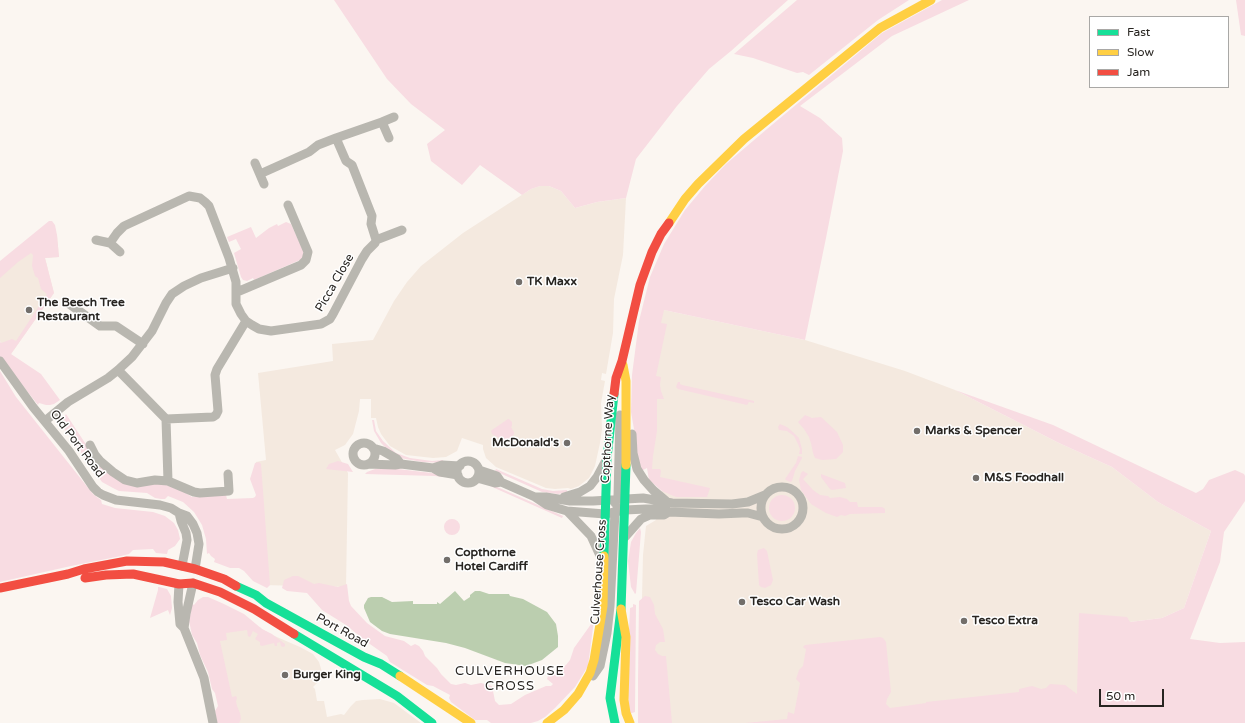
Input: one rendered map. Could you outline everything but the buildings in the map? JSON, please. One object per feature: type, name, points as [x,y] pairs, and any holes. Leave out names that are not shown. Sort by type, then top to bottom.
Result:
[{"type":"main road","points":[[547,723],[573,700],[590,673],[594,660],[603,606],[607,458],[616,378],[622,361],[640,284],[652,252],[661,234],[672,216],[709,171],[744,139],[880,28],[931,0]]},
{"type":"main road","points":[[615,723],[610,698],[620,609],[625,510],[621,499],[626,416],[626,380],[622,361]]},
{"type":"main road","name":"Port Road","points":[[0,588],[127,561],[159,562],[195,569],[224,579],[250,592],[266,603],[364,657],[381,664],[420,688],[471,723]]},
{"type":"main road","points":[[179,584],[182,566]]},
{"type":"main road","points":[[193,583],[195,569]]},
{"type":"main road","points":[[0,597],[70,581],[106,575],[132,574],[179,584],[193,583],[220,592],[254,609],[397,696],[432,723]]},
{"type":"main road","points":[[620,609],[626,637],[624,700],[626,713],[630,723]]},
{"type":"street","points":[[260,174],[309,152],[318,145],[394,117]]},
{"type":"street","points":[[382,122],[389,138]]},
{"type":"street","points":[[336,138],[346,161],[352,165],[372,216],[371,224],[376,240],[402,230]]},
{"type":"street","points":[[255,163],[264,184]]},
{"type":"street","points":[[110,244],[117,233],[124,226],[189,196],[205,202],[209,206],[233,268],[237,292],[236,304],[246,321],[215,374],[218,411],[213,417],[166,419]]},
{"type":"street","points":[[237,292],[301,265],[306,260],[308,252],[288,205]]},
{"type":"street","points":[[96,240],[110,244],[120,252]]},
{"type":"street","name":"Picca Close","points":[[246,321],[259,329],[271,331],[326,322],[333,314],[362,259],[376,240]]},
{"type":"street","points":[[45,421],[68,402],[108,378],[132,358],[152,331],[166,302],[172,294],[184,286],[201,278],[233,268]]},
{"type":"street","points":[[68,303],[100,326],[116,326],[143,344]]},
{"type":"street","name":"Old Port Road","points":[[0,362],[69,451],[93,487],[111,499],[160,505],[171,508],[187,516],[197,532],[198,549],[195,569]]},
{"type":"street","points":[[118,370],[166,419],[168,481]]},
{"type":"street","name":"Copthorne Way","points":[[478,474],[495,483],[501,482],[535,496],[547,505],[566,511],[605,514],[621,499],[620,410],[621,396],[626,380]]},
{"type":"street","points":[[626,416],[633,436],[633,453],[637,469],[653,490],[667,501]]},
{"type":"street","points":[[363,443],[370,445],[373,448],[373,459],[368,464],[361,464],[355,460],[354,451],[358,445],[363,443]]},
{"type":"street","points":[[90,445],[100,461],[113,472],[125,480],[137,483],[155,480],[168,481],[200,493],[229,491],[228,474]]},
{"type":"street","name":"Copthorne Way","points":[[373,448],[397,459],[401,464]]},
{"type":"street","name":"Copthorne Way","points":[[556,499],[572,495],[590,486],[597,477],[607,458]]},
{"type":"street","name":"Copthorne Way","points":[[368,464],[401,464],[433,468],[442,466],[460,466],[469,461],[476,464],[478,474],[475,481],[468,483],[461,479],[458,475],[440,472],[433,468]]},
{"type":"street","points":[[458,475],[460,466]]},
{"type":"street","name":"Culverhouse Cross","points":[[583,686],[596,674],[600,666],[607,633],[610,606],[615,512],[621,502],[621,499],[650,498],[680,503],[736,504],[748,502],[765,495],[772,489],[785,486],[792,488],[797,492],[804,504],[804,511],[801,518],[797,524],[790,528],[776,528],[770,525],[764,517],[748,513],[704,514],[669,512],[650,515],[641,519],[624,537]]},
{"type":"street","points":[[764,517],[761,506],[765,495]]},
{"type":"street","name":"Copthorne Way","points":[[535,496],[570,501],[605,501],[621,499]]},
{"type":"street","name":"Culverhouse Cross","points":[[605,514],[625,510],[664,509],[669,512]]},
{"type":"street","name":"Copthorne Way","points":[[566,511],[591,536],[600,553],[604,565]]},
{"type":"street","points":[[179,513],[187,540],[182,566]]},
{"type":"street","points":[[184,628],[193,583]]},
{"type":"street","points":[[179,584],[178,602],[180,624],[184,628],[204,678],[213,723]]},
{"type":"shaded area","points":[[334,0],[788,0],[709,69],[677,106],[636,159],[626,198],[597,202],[575,208],[561,191],[549,186],[540,186],[531,189],[522,195],[480,165],[462,185],[431,161],[427,144],[445,130],[411,104],[387,79]]},
{"type":"shaded area","points":[[797,0],[909,0],[878,20],[809,75],[803,72],[797,73],[753,58],[734,54]]},
{"type":"shaded area","points":[[942,0],[969,0],[892,36],[800,106],[820,118],[842,138],[843,151],[805,340],[664,310],[661,323],[667,324],[656,376],[661,377],[660,385],[664,399],[657,399],[657,431],[652,469],[660,469],[660,477],[710,488],[707,497],[676,497],[662,491],[649,480],[647,468],[641,471],[638,465],[631,412],[632,375],[639,321],[650,277],[664,244],[685,210],[726,164],[882,33]]},
{"type":"shaded area","points":[[1236,0],[1245,0],[1245,36],[1241,35]]},
{"type":"shaded area","points":[[540,186],[549,186],[561,191],[575,208],[597,202],[626,198],[623,255],[614,299],[613,333],[606,374],[602,373],[601,380],[605,381],[601,403],[602,429],[595,466],[589,478],[579,486],[571,489],[546,488],[496,467],[486,458],[483,445],[462,438],[457,451],[446,457],[433,458],[406,455],[390,446],[381,434],[376,418],[371,418],[371,399],[360,399],[359,411],[353,434],[345,445],[335,450],[348,473],[346,587],[262,585],[259,497],[256,462],[266,460],[258,373],[333,361],[332,344],[373,340],[394,301],[407,282],[421,266],[463,233],[531,189]]},
{"type":"shaded area","points":[[49,221],[52,221],[55,225],[59,257],[45,258],[54,293],[11,354],[41,374],[60,400],[50,405],[39,403],[38,405],[0,357],[0,341],[1,343],[12,339],[16,341],[47,294],[41,289],[38,278],[35,276],[32,266],[33,255],[31,253],[0,278],[0,261]]},
{"type":"shaded area","points":[[286,222],[291,224],[303,250],[304,256],[300,260],[254,280],[253,278],[247,281],[243,280],[234,253],[241,249],[236,239],[229,242],[227,237],[251,227],[256,238],[269,228]]},
{"type":"shaded area","points":[[51,224],[57,235],[59,257],[45,258],[54,293],[11,354],[6,350],[0,341],[0,267]]},
{"type":"shaded area","points":[[650,307],[805,340],[905,371],[955,390],[1059,443],[1112,467],[1158,502],[1211,531],[1184,608],[1162,618],[1130,622],[1078,694],[888,723],[646,723],[640,683],[643,555],[646,526],[656,520],[662,490],[646,462]]},
{"type":"shaded area","points":[[0,371],[16,397],[93,494],[101,500],[102,504],[115,508],[153,512],[165,516],[174,523],[178,530],[180,539],[175,546],[168,550],[167,554],[156,553],[153,549],[133,550],[129,554],[121,556],[0,582]]},
{"type":"shaded area","points":[[678,382],[682,385],[754,401],[754,403],[749,402],[747,405],[678,389],[676,387]]},
{"type":"shaded area","points":[[955,390],[1053,425],[1196,493],[1203,489],[1209,480],[1235,470],[1244,474],[1245,501],[1224,532],[1220,562],[1190,639],[1220,643],[1245,642],[1245,723],[745,723],[787,719],[788,712],[794,714],[800,683],[796,679],[799,670],[803,666],[806,649],[803,647],[805,645],[880,637],[883,638],[886,642],[891,692],[886,704],[890,708],[926,702],[1019,692],[1019,689],[1032,686],[1041,689],[1046,688],[1050,684],[1065,685],[1077,694],[1079,613],[1127,617],[1130,622],[1162,618],[1184,608],[1211,531],[1158,502],[1112,467],[1059,443]]},
{"type":"shaded area","points":[[66,414],[85,443],[114,478],[162,483],[192,497],[222,494],[226,495],[227,499],[253,498],[256,495],[250,479],[255,463],[259,462],[261,464],[270,585],[267,588],[253,581],[244,571],[239,568],[230,568],[214,562],[215,559],[209,553],[207,554],[206,539],[202,525],[194,512],[183,502],[168,496],[165,499],[161,499],[155,498],[147,493],[119,491],[102,482],[63,427],[63,419]]},
{"type":"shaded area","points":[[805,415],[812,418],[821,417],[837,432],[843,445],[843,452],[836,459],[822,460],[815,458],[809,437],[798,422]]},
{"type":"shaded area","points":[[508,419],[512,422],[511,427],[514,432],[509,440],[501,439],[492,434],[492,430]]},
{"type":"shaded area","points":[[372,420],[374,420],[376,431],[383,441],[396,453],[410,458],[432,461],[443,460],[444,463],[422,462],[400,458],[381,443],[374,431]]},
{"type":"shaded area","points":[[780,424],[787,427],[799,438],[802,454],[799,454],[800,449],[794,436],[787,431],[779,430],[778,427]]},
{"type":"shaded area","points":[[798,456],[802,458],[795,471],[792,481],[790,482],[785,479],[796,463]]},
{"type":"shaded area","points":[[338,461],[348,464],[353,472],[326,469],[329,464]]},
{"type":"shaded area","points":[[375,469],[398,469],[443,475],[442,477],[365,474]]},
{"type":"shaded area","points":[[496,469],[542,489],[553,491],[567,490],[567,492],[558,494],[542,492],[495,471]]},
{"type":"shaded area","points":[[803,471],[808,474],[803,479],[820,495],[828,496],[830,498],[840,497],[847,499],[850,502],[857,502],[858,507],[882,507],[885,509],[885,513],[850,514],[837,517],[826,513],[811,504],[801,490],[799,480]]},
{"type":"shaded area","points":[[821,474],[845,483],[846,488],[830,489],[821,477]]},
{"type":"shaded area","points":[[490,486],[495,486],[563,516],[562,518]]},
{"type":"shaded area","points":[[782,495],[791,499],[795,508],[791,517],[782,521],[773,517],[769,508],[773,499]]},
{"type":"shaded area","points":[[452,519],[459,524],[460,527],[455,534],[452,535],[445,530],[444,527],[449,520]]},
{"type":"shaded area","points":[[640,528],[641,532],[635,594],[631,587],[628,561],[631,542]]},
{"type":"shaded area","points":[[764,548],[767,551],[773,580],[771,585],[765,588],[759,585],[757,554],[758,550]]},
{"type":"shaded area","points":[[293,576],[298,576],[314,584],[319,583],[338,587],[347,584],[351,606],[367,623],[385,636],[404,641],[411,646],[415,644],[419,646],[425,656],[451,684],[456,685],[465,683],[471,685],[481,683],[492,686],[495,701],[499,705],[511,704],[525,695],[546,686],[551,686],[553,684],[547,679],[548,676],[566,665],[570,660],[574,648],[594,620],[588,666],[575,687],[555,708],[538,721],[531,723],[491,723],[487,720],[475,720],[451,702],[449,698],[450,695],[433,686],[427,685],[390,662],[387,656],[346,625],[322,610],[307,593],[287,591],[282,588],[284,580]]},
{"type":"shaded area","points":[[158,587],[167,589],[171,596],[172,608],[170,615],[168,610],[150,618],[158,590]]},
{"type":"shaded area","points":[[455,591],[464,601],[475,591],[489,594],[509,594],[510,596],[523,599],[547,612],[556,624],[558,647],[542,660],[526,666],[505,663],[465,648],[446,643],[390,634],[382,631],[370,622],[364,608],[368,598],[371,597],[382,597],[392,602],[413,601],[413,604],[437,604],[437,602],[440,604]]},
{"type":"shaded area","points":[[645,596],[650,597],[654,605],[655,614],[663,629],[665,642],[660,642],[656,645],[655,650],[658,654],[666,656],[672,723],[638,723],[639,601]]},
{"type":"shaded area","points":[[203,597],[208,597],[244,614],[262,629],[272,634],[285,644],[283,647],[281,646],[280,642],[277,643],[277,646],[275,646],[274,643],[262,646],[260,645],[260,642],[255,639],[258,634],[253,631],[250,637],[248,636],[247,630],[226,633],[227,640],[220,641],[232,697],[236,696],[237,698],[236,701],[241,719],[239,723],[217,723],[215,711],[218,706],[215,693],[212,689],[208,672],[200,655],[197,643],[192,635],[189,621],[192,604],[194,605]]},
{"type":"shaded area","points":[[633,604],[636,605],[635,712],[629,714],[627,675],[630,608],[633,607]]},
{"type":"shaded area","points":[[260,627],[270,634],[313,654],[319,662],[322,672],[321,677],[313,687],[315,689],[317,701],[324,701],[327,717],[341,714],[344,715],[356,701],[380,699],[394,703],[421,723],[229,723],[213,629]]},
{"type":"traffic: fast","points":[[604,556],[607,458],[614,394]]},
{"type":"traffic: fast","points":[[615,723],[610,698],[621,609],[626,465]]},
{"type":"traffic: fast","points":[[236,586],[256,595],[266,603],[364,657],[381,664],[400,676]]},
{"type":"traffic: fast","points":[[294,634],[397,696],[432,723]]},
{"type":"traffic: slow","points":[[669,223],[685,199],[698,184],[744,139],[880,28],[931,0]]},
{"type":"traffic: slow","points":[[623,365],[626,381],[626,465]]},
{"type":"traffic: slow","points":[[547,723],[564,710],[578,694],[590,673],[594,660],[603,606],[604,556]]},
{"type":"traffic: slow","points":[[621,609],[626,637],[624,700],[626,713],[630,723]]},
{"type":"traffic: slow","points":[[400,676],[471,723]]},
{"type":"traffic: jam","points":[[614,394],[616,378],[622,361],[640,285],[652,252],[661,234],[669,223]]},
{"type":"traffic: jam","points":[[0,588],[127,561],[164,562],[195,569],[224,579],[236,586]]},
{"type":"traffic: jam","points":[[85,578],[106,575],[133,574],[179,584],[193,583],[220,592],[254,609],[294,634]]},
{"type":"place","name":"TK Maxx","points":[[519,282]]},
{"type":"place","name":"The Beech Tree Restaurant","points":[[29,310]]},
{"type":"place","name":"Marks & Spencer","points":[[917,431]]},
{"type":"place","name":"McDonald's","points":[[567,443]]},
{"type":"place","name":"M&S Foodhall","points":[[976,478]]},
{"type":"place","name":"Copthorne Hotel Cardiff","points":[[447,560]]},
{"type":"place","name":"Tesco Car Wash","points":[[742,602]]},
{"type":"place","name":"Tesco Extra","points":[[964,621]]},
{"type":"place","name":"Burger King","points":[[285,675]]},
{"type":"district","name":"CULVERHOUSE CROSS","points":[[510,680]]}]
